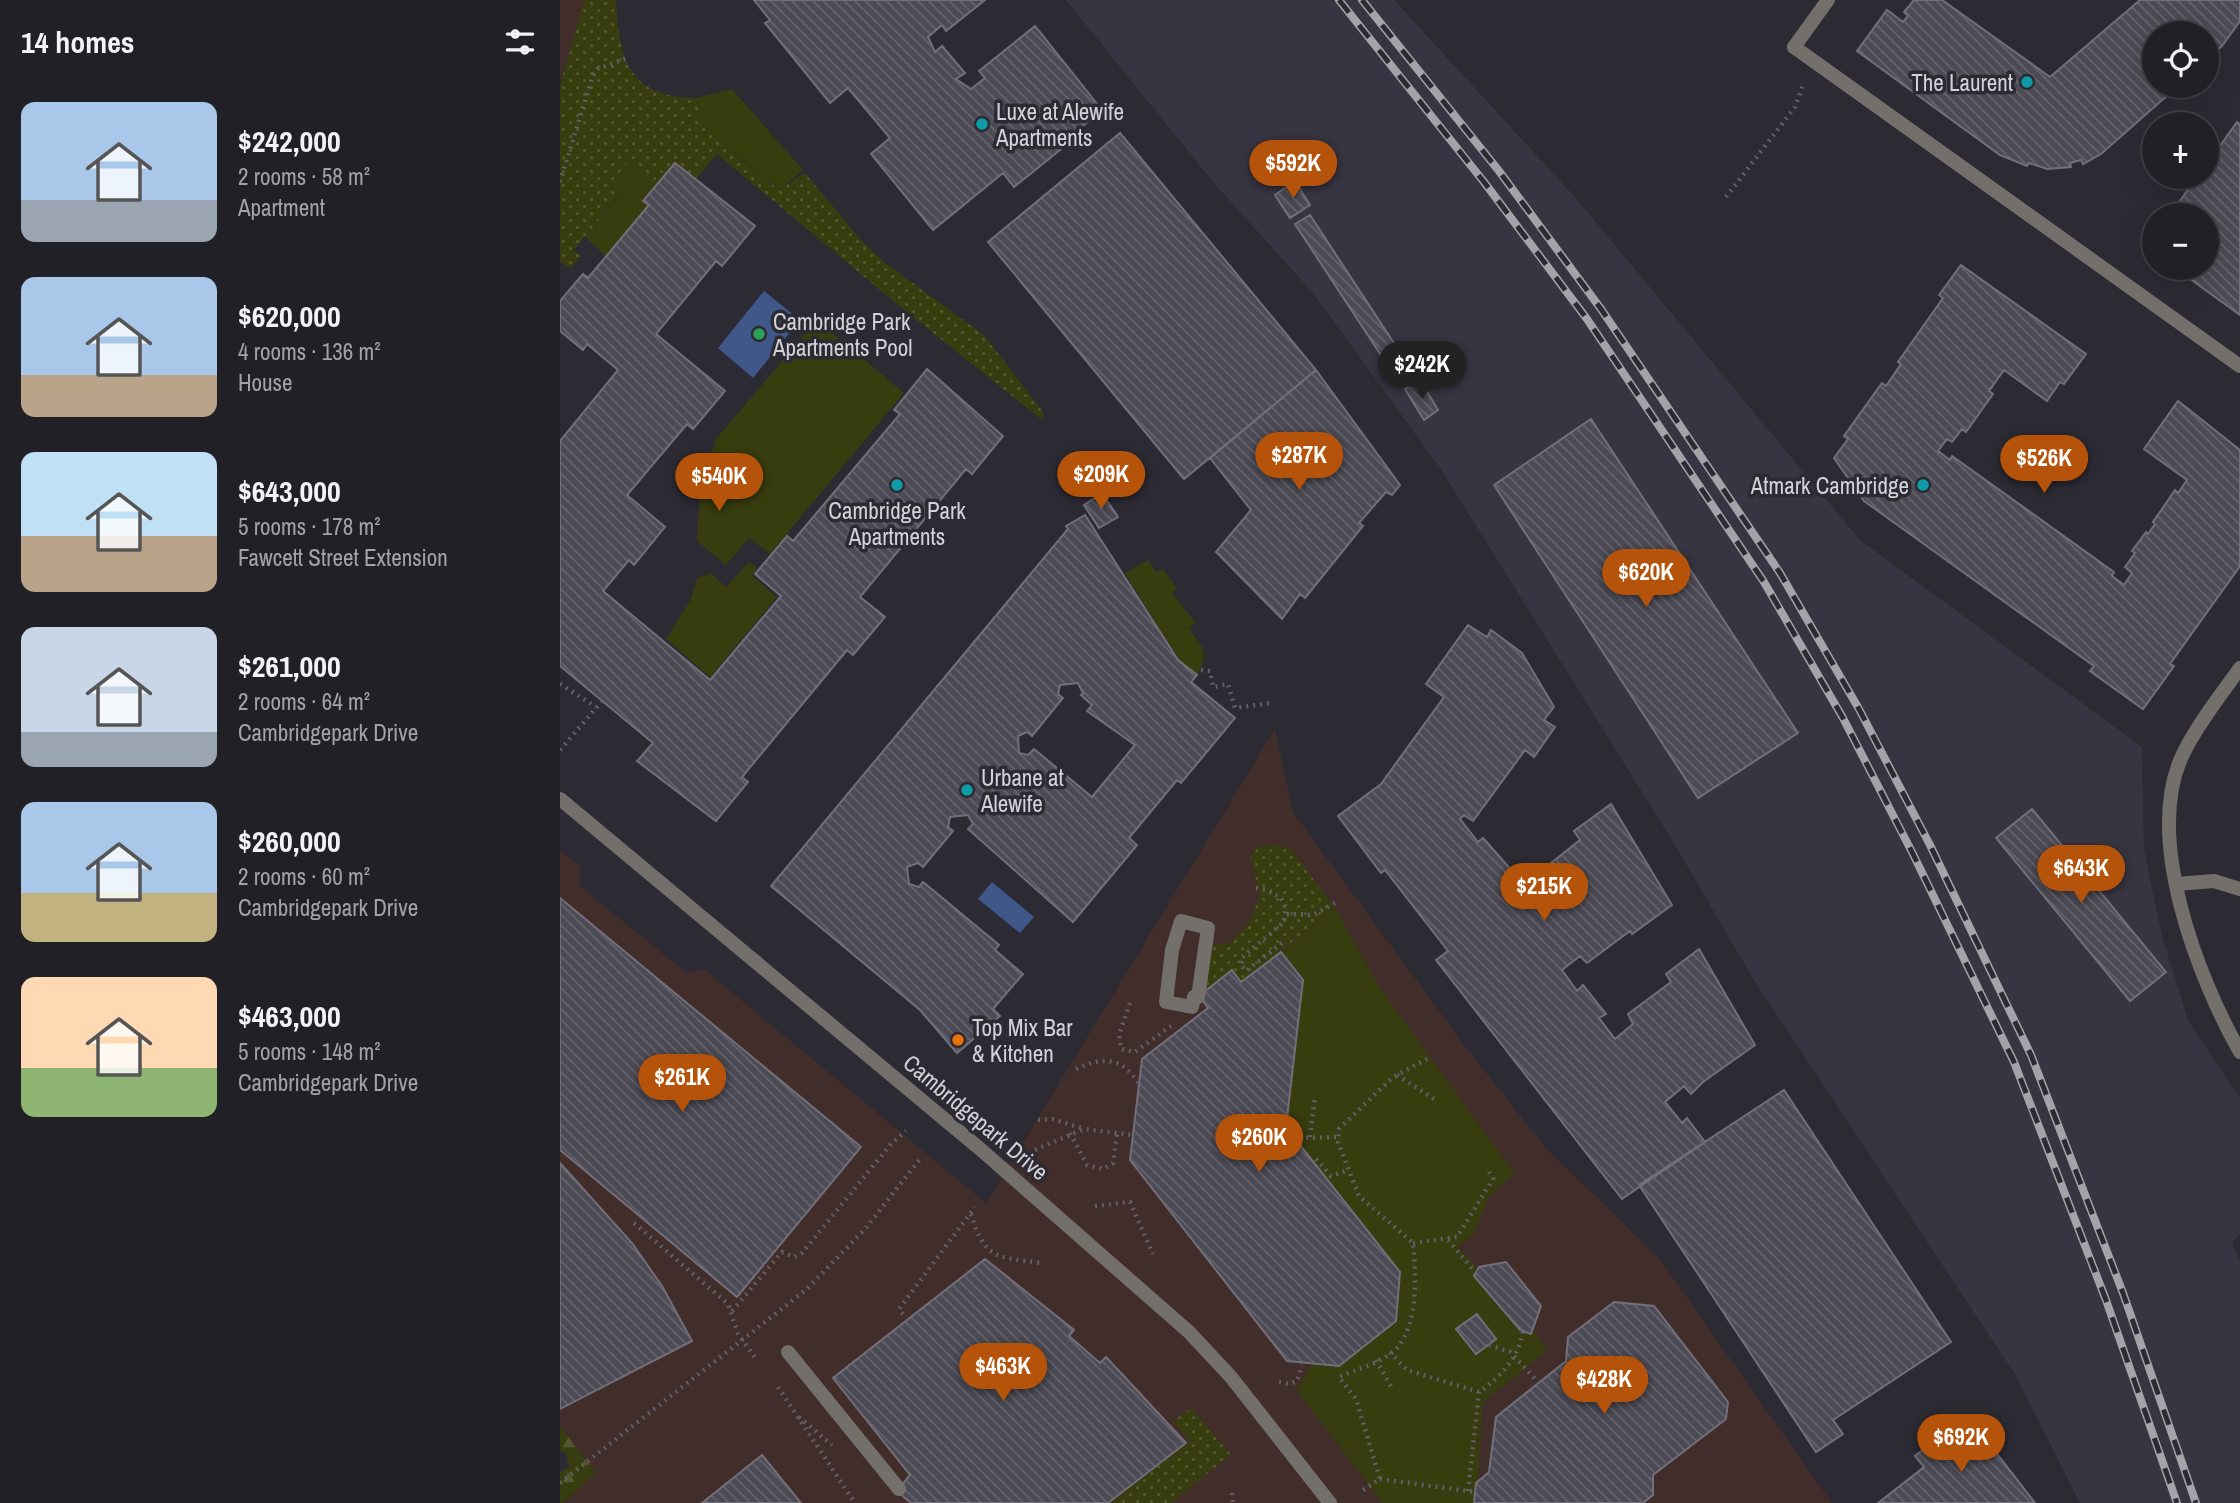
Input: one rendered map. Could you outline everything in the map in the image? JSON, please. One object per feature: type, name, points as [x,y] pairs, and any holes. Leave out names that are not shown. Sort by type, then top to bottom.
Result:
[{"type":"street","points":[[1828,0],[1794,47],[2240,366]]},
{"type":"street","points":[[2240,668],[2183,754],[2171,805],[2168,852],[2198,960],[2217,1012],[2240,1052]]},
{"type":"street","name":"Cambridgepark Drive","points":[[560,799],[979,1148],[1179,1322],[1231,1377],[1330,1503]]},
{"type":"street","points":[[2176,884],[2214,881],[2240,889]]},
{"type":"street","points":[[1181,921],[1208,928],[1198,997],[1194,997],[1192,1007],[1166,1002],[1172,950],[1181,921]]},
{"type":"street","points":[[788,1352],[898,1489]]},
{"type":"path","points":[[560,182],[593,75],[598,69],[630,57]]},
{"type":"path","points":[[1726,197],[1795,107],[1802,85]]},
{"type":"path","points":[[1200,670],[1210,671],[1213,687],[1228,684],[1235,708],[1270,703]]},
{"type":"path","points":[[560,684],[596,707]]},
{"type":"path","points":[[560,750],[602,701]]},
{"type":"path","points":[[1256,888],[1268,890],[1282,898],[1287,914],[1284,922],[1242,957],[1240,964],[1246,971],[1282,943]]},
{"type":"path","points":[[1287,914],[1313,915],[1336,902]]},
{"type":"path","points":[[1130,1003],[1119,1035],[1121,1049],[1135,1052],[1179,1020]]},
{"type":"path","points":[[1076,1069],[1102,1059],[1114,1060],[1130,1071],[1139,1084]]},
{"type":"path","points":[[1427,1059],[1397,1075],[1339,1129],[1339,1137],[1359,1196],[1413,1243],[1448,1240],[1457,1237],[1470,1220],[1482,1193],[1493,1179],[1489,1172]]},
{"type":"path","points":[[1397,1075],[1434,1099]]},
{"type":"path","points":[[1310,1137],[1315,1097]]},
{"type":"path","points":[[1038,1120],[1052,1119],[1084,1129],[1133,1135]]},
{"type":"path","points":[[1035,1150],[1084,1129]]},
{"type":"path","points":[[732,1311],[782,1252],[794,1257],[802,1253],[891,1144],[906,1131]]},
{"type":"path","points":[[1070,1133],[1087,1165],[1103,1169],[1114,1163],[1117,1133]]},
{"type":"path","points":[[1299,1138],[1339,1137]]},
{"type":"path","points":[[1316,1159],[1331,1176],[1349,1170]]},
{"type":"path","points":[[560,1483],[800,1295],[832,1265],[920,1160]]},
{"type":"path","points":[[1095,1206],[1129,1202],[1153,1254]]},
{"type":"path","points":[[903,1314],[899,1309],[975,1207]]},
{"type":"path","points":[[971,1214],[981,1244],[991,1254],[1041,1263]]},
{"type":"path","points":[[634,1223],[722,1298],[732,1311],[742,1341],[757,1360]]},
{"type":"path","points":[[1448,1240],[1476,1273]]},
{"type":"path","points":[[1380,1479],[1356,1398],[1339,1377],[1396,1349],[1411,1314],[1413,1243]]},
{"type":"path","points":[[1468,1491],[1479,1392],[1516,1357],[1523,1332]]},
{"type":"path","points":[[1489,1345],[1516,1357],[1539,1383]]},
{"type":"path","points":[[1390,1352],[1407,1370],[1479,1392]]},
{"type":"path","points":[[1376,1360],[1392,1388]]},
{"type":"path","points":[[1279,1382],[1290,1384],[1297,1381],[1302,1365]]},
{"type":"path","points":[[778,1387],[855,1503]]},
{"type":"path","points":[[798,1417],[839,1453]]},
{"type":"path","points":[[1363,1490],[1380,1479],[1475,1492]]},
{"type":"path","points":[[1232,1493],[1233,1503]]},
{"type":"shaded area","points":[[560,0],[585,0],[560,82]]},
{"type":"shaded area","points":[[1066,0],[1394,0],[1574,196],[1860,540],[2142,747],[2144,850],[2163,940],[2189,1022],[2240,1098],[2240,1234],[2232,1242],[2240,1263],[2240,1503],[2080,1503],[2016,1376],[1755,982],[1675,845],[1440,468],[1313,293],[1213,182]]},
{"type":"shaded area","points":[[1275,729],[1293,812],[1467,1049],[1546,1148],[1659,1258],[1832,1503],[563,1503],[596,1473],[560,1426],[560,850],[581,867],[579,885],[685,972],[705,970],[986,1203]]},
{"type":"green space","points":[[584,0],[616,0],[620,40],[632,70],[641,82],[672,96],[695,98],[704,127],[779,190],[805,173],[861,240],[884,262],[984,335],[1044,413],[1042,420],[893,301],[717,154],[695,180],[675,163],[655,187],[627,164],[620,195],[574,250],[581,256],[571,268],[560,262],[560,85]]},
{"type":"green space","points":[[732,89],[803,170],[780,190],[704,127],[695,98]]},
{"type":"green space","points":[[627,163],[655,187],[643,201],[649,205],[606,256],[585,237],[620,196],[609,187]]},
{"type":"green space","points":[[817,320],[904,393],[770,554],[749,538],[726,565],[697,541],[700,489],[716,439]]},
{"type":"green space","points":[[1148,560],[1156,572],[1163,569],[1177,588],[1172,593],[1196,623],[1189,628],[1204,655],[1197,675],[1178,660],[1125,573]]},
{"type":"green space","points":[[749,562],[757,568],[752,576],[777,597],[710,677],[666,639],[691,599],[697,578],[711,573],[726,587]]},
{"type":"green space","points":[[1278,845],[1291,849],[1335,908],[1241,982],[1232,971],[1198,997],[1205,947],[1232,942],[1250,921],[1260,895],[1250,856],[1259,846]]},
{"type":"green space","points":[[1335,908],[1380,988],[1514,1173],[1489,1197],[1474,1234],[1458,1246],[1535,1332],[1547,1351],[1483,1402],[1476,1503],[1383,1503],[1296,1390],[1312,1364],[1339,1366],[1395,1321],[1400,1272],[1286,1127],[1303,980],[1281,952]]},
{"type":"green space","points":[[1191,1408],[1231,1454],[1172,1503],[1111,1503],[1190,1441],[1173,1421]]},
{"type":"green space","points":[[560,1426],[596,1473],[563,1503],[560,1503],[560,1472],[569,1467],[566,1453],[560,1451]]},
{"type":"water","name":"Cambridge Park Apartments Pool","points":[[764,291],[800,320],[753,378],[718,348]]},
{"type":"water","points":[[992,882],[1034,917],[1020,933],[978,899]]},
{"type":"building","name":"Luxe at Alewife Apartments","points":[[754,0],[985,0],[946,31],[942,25],[928,37],[935,52],[942,46],[965,73],[956,79],[971,89],[985,78],[979,71],[1035,26],[1102,110],[1067,139],[1070,142],[1014,187],[1003,173],[933,230],[871,154],[890,138],[848,88],[830,103],[765,23],[770,20]]},
{"type":"building","name":"The Laurent","points":[[1914,0],[1942,0],[2050,77],[2140,0],[2240,0],[2240,21],[2219,49],[2219,21],[2142,21],[2142,98],[2164,98],[2149,112],[2142,112],[2142,118],[2101,154],[2083,164],[2081,160],[2070,163],[2071,167],[2047,169],[2029,163],[2027,166],[2000,155],[1857,51],[1887,10],[1903,22],[1908,16],[1904,12]]},
{"type":"building","points":[[2237,122],[2240,125],[2240,315],[2192,280],[2219,280],[2219,203],[2179,203],[2188,189],[2219,189],[2219,147]]},
{"type":"building","points":[[1120,133],[1316,370],[1184,479],[988,242]]},
{"type":"building","name":"Cambridge Park Apartments","points":[[675,163],[755,226],[722,266],[716,261],[656,334],[725,391],[693,429],[687,424],[627,495],[665,527],[634,565],[629,560],[603,591],[710,680],[781,596],[755,574],[787,536],[793,541],[900,414],[894,410],[927,369],[1003,436],[972,474],[966,469],[860,597],[885,617],[853,655],[847,650],[742,777],[748,782],[716,821],[637,761],[653,743],[560,666],[560,441],[618,370],[587,344],[583,350],[560,331],[560,301],[583,274],[588,278],[649,205],[643,201]]},
{"type":"building","points":[[1295,181],[1310,205],[1290,218],[1275,195]]},
{"type":"building","points":[[1310,215],[1403,357],[1388,366],[1295,224]]},
{"type":"building","name":"Atmark Cambridge","points":[[1961,265],[2086,354],[2064,384],[2060,382],[2047,401],[2004,370],[1989,391],[1993,394],[1966,432],[1962,429],[1952,442],[1947,439],[1938,451],[1950,460],[1952,456],[2114,572],[2112,576],[2124,585],[2132,573],[2125,567],[2135,553],[2132,551],[2146,532],[2148,534],[2175,490],[2178,493],[2187,480],[2144,449],[2178,401],[2240,450],[2240,566],[2170,664],[2174,666],[2143,709],[2090,671],[2094,666],[1864,501],[1834,458],[1848,439],[1844,436],[1882,383],[1886,386],[1901,364],[1898,362],[1943,298],[1939,295]]},
{"type":"building","points":[[1316,370],[1400,485],[1392,495],[1386,492],[1359,523],[1363,526],[1305,598],[1300,594],[1282,619],[1216,552],[1251,510],[1210,458]]},
{"type":"building","points":[[1422,383],[1438,410],[1424,420],[1405,389],[1414,384],[1417,388]]},
{"type":"building","points":[[1591,419],[1798,733],[1698,798],[1494,485]]},
{"type":"building","points":[[1102,493],[1118,517],[1099,528],[1084,505]]},
{"type":"building","name":"Urbane at Alewife","points":[[1085,515],[1178,660],[1197,675],[1191,682],[1235,718],[1181,783],[1177,780],[1129,838],[1137,845],[1073,922],[968,829],[973,824],[968,815],[950,817],[948,827],[953,831],[923,867],[918,863],[907,867],[909,884],[919,887],[923,882],[999,945],[995,950],[1023,974],[993,1009],[1000,1016],[957,1053],[920,1010],[771,886],[1068,529],[1066,526]],"holes":[[[1078,683],[1083,693],[1081,695],[1092,705],[1087,711],[1135,745],[1092,797],[1034,749],[1028,755],[1019,753],[1018,736],[1027,732],[1032,736],[1063,698],[1058,694],[1060,685]]]},
{"type":"building","points":[[1468,625],[1487,637],[1491,630],[1522,653],[1554,707],[1544,720],[1555,727],[1534,757],[1525,750],[1473,821],[1464,815],[1460,819],[1478,842],[1483,838],[1513,872],[1506,879],[1522,898],[1541,883],[1536,875],[1580,840],[1574,831],[1611,804],[1672,905],[1632,934],[1630,931],[1587,963],[1580,956],[1562,970],[1577,991],[1583,985],[1606,1014],[1599,1018],[1615,1039],[1633,1024],[1628,1014],[1671,982],[1666,974],[1699,949],[1755,1045],[1703,1082],[1691,1094],[1684,1086],[1665,1102],[1682,1123],[1687,1118],[1705,1142],[1622,1199],[1436,960],[1448,951],[1385,870],[1381,873],[1338,816],[1381,784],[1444,697],[1426,684]]},
{"type":"building","points":[[2032,809],[2166,972],[2130,1001],[1996,838]]},
{"type":"building","points":[[560,898],[861,1147],[737,1297],[560,1150]]},
{"type":"building","points":[[1281,952],[1303,980],[1286,1127],[1400,1272],[1396,1321],[1339,1366],[1287,1361],[1130,1160],[1142,1059],[1208,1008],[1199,996],[1232,970],[1241,982]]},
{"type":"building","points":[[1784,1090],[1951,1342],[1833,1420],[1843,1434],[1816,1452],[1639,1185]]},
{"type":"building","points":[[560,1163],[632,1243],[662,1286],[692,1341],[560,1409]]},
{"type":"building","points":[[985,1259],[1074,1330],[1069,1336],[1100,1363],[1106,1357],[1186,1443],[1108,1503],[911,1503],[897,1491],[910,1475],[833,1378]]},
{"type":"building","points":[[1506,1262],[1541,1306],[1531,1334],[1520,1330],[1474,1276],[1479,1267]]},
{"type":"building","points":[[1614,1302],[1654,1306],[1728,1402],[1726,1419],[1653,1475],[1653,1495],[1643,1503],[1474,1503],[1476,1483],[1489,1472],[1496,1417],[1566,1361],[1568,1337]]},
{"type":"building","points":[[1477,1314],[1496,1339],[1476,1354],[1456,1329]]},
{"type":"building","points":[[1971,1420],[2035,1503],[1878,1503],[1924,1467],[1915,1456],[1930,1444],[1934,1449]]},
{"type":"building","points":[[762,1455],[801,1503],[702,1503]]},
{"type":"railway","points":[[1339,0],[1484,182],[1587,319],[1764,582],[1843,718],[1913,854],[2014,1062],[2106,1300],[2177,1503]]},
{"type":"railway","points":[[1362,0],[1499,171],[1601,309],[1780,573],[1859,709],[1930,845],[2031,1055],[2123,1293],[2196,1503]]},
{"type":"place","name":"The Laurent","points":[[2027,82]]},
{"type":"place","name":"Luxe at Alewife Apartments","points":[[982,124]]},
{"type":"place","name":"Cambridge Park Apartments Pool","points":[[759,334]]},
{"type":"place","name":"Cambridge Park Apartments","points":[[897,485]]},
{"type":"place","name":"Atmark Cambridge","points":[[1923,485]]},
{"type":"place","name":"Urbane at Alewife","points":[[967,790]]},
{"type":"place","name":"Top Mix Bar & Kitchen","points":[[958,1040]]}]
